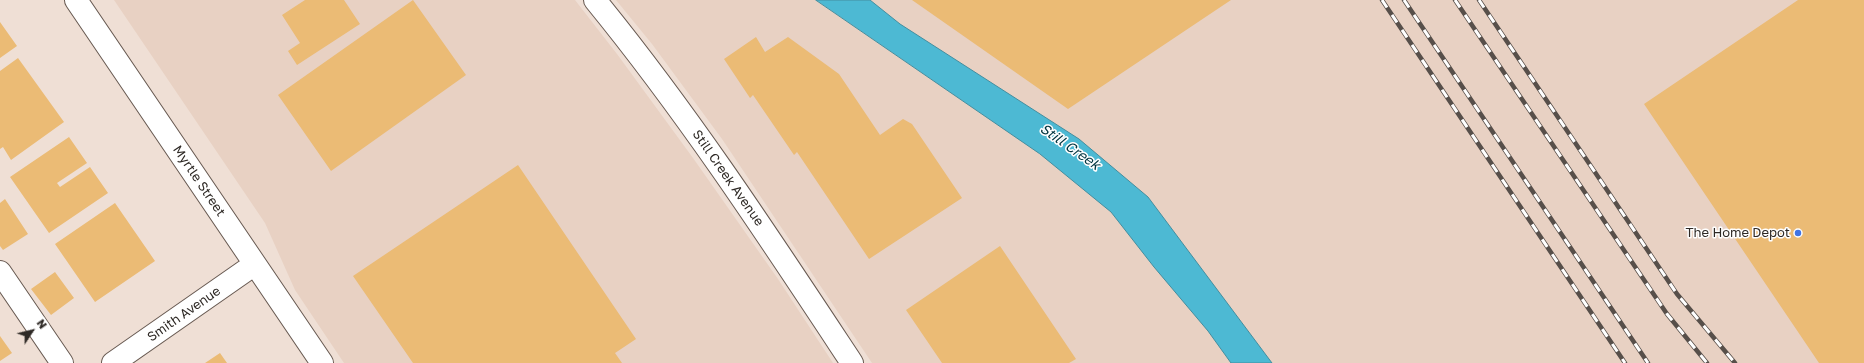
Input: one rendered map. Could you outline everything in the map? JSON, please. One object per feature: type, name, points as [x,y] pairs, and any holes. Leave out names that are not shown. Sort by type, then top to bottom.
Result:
[{"type":"street","name":"Myrtle Street","points":[[76,0],[322,363]]},
{"type":"street","name":"Still Creek Avenue","points":[[597,1],[706,145],[852,363]]},
{"type":"street","name":"Smith Avenue","points":[[113,363],[255,264]]},
{"type":"street","points":[[0,272],[62,363]]},
{"type":"shaded area","points":[[114,0],[575,0],[617,54],[693,158],[778,279],[833,363],[344,363],[295,290],[265,223]]},
{"type":"shaded area","points":[[616,0],[1864,0],[1864,363],[872,363],[722,139],[652,44]]},
{"type":"water","name":"Still Creek","points":[[816,0],[870,0],[900,24],[1079,139],[1148,197],[1272,363],[1231,363],[1208,331],[1154,267],[1111,212],[1040,154]]},
{"type":"building","points":[[305,0],[344,0],[360,24],[297,65],[288,51],[300,43],[282,15]]},
{"type":"building","points":[[413,0],[466,75],[331,171],[278,95]]},
{"type":"building","points":[[912,0],[1231,0],[1068,109]]},
{"type":"building","name":"The Home Depot","points":[[1798,0],[1864,0],[1864,363],[1819,363],[1644,104]]},
{"type":"building","points":[[0,22],[17,46],[0,58]]},
{"type":"building","points":[[756,37],[765,52],[788,37],[839,74],[880,135],[903,119],[912,124],[962,198],[869,259],[797,152],[794,155],[753,95],[750,98],[724,59]]},
{"type":"building","points":[[18,58],[64,122],[11,160],[3,147],[0,149],[0,71]]},
{"type":"building","points":[[69,137],[87,163],[57,183],[60,187],[90,167],[108,193],[49,233],[10,177]]},
{"type":"building","points":[[518,165],[636,339],[615,353],[622,363],[413,363],[353,276]]},
{"type":"building","points":[[5,199],[28,234],[3,250],[0,246],[0,203]]},
{"type":"building","points":[[115,203],[155,261],[95,302],[55,244]]},
{"type":"building","points":[[1000,246],[1076,359],[1069,363],[942,363],[906,310]]},
{"type":"building","points":[[55,272],[74,298],[51,315],[31,289]]},
{"type":"building","points":[[0,336],[12,353],[0,361]]},
{"type":"building","points":[[220,353],[227,363],[205,363]]},
{"type":"railway","points":[[1382,0],[1625,363]]},
{"type":"railway","points":[[1404,0],[1648,363]]},
{"type":"railway","points":[[1455,0],[1667,314],[1707,363]]},
{"type":"railway","points":[[1479,0],[1677,294],[1735,363]]},
{"type":"place","name":"The Home Depot","points":[[1798,233]]}]
